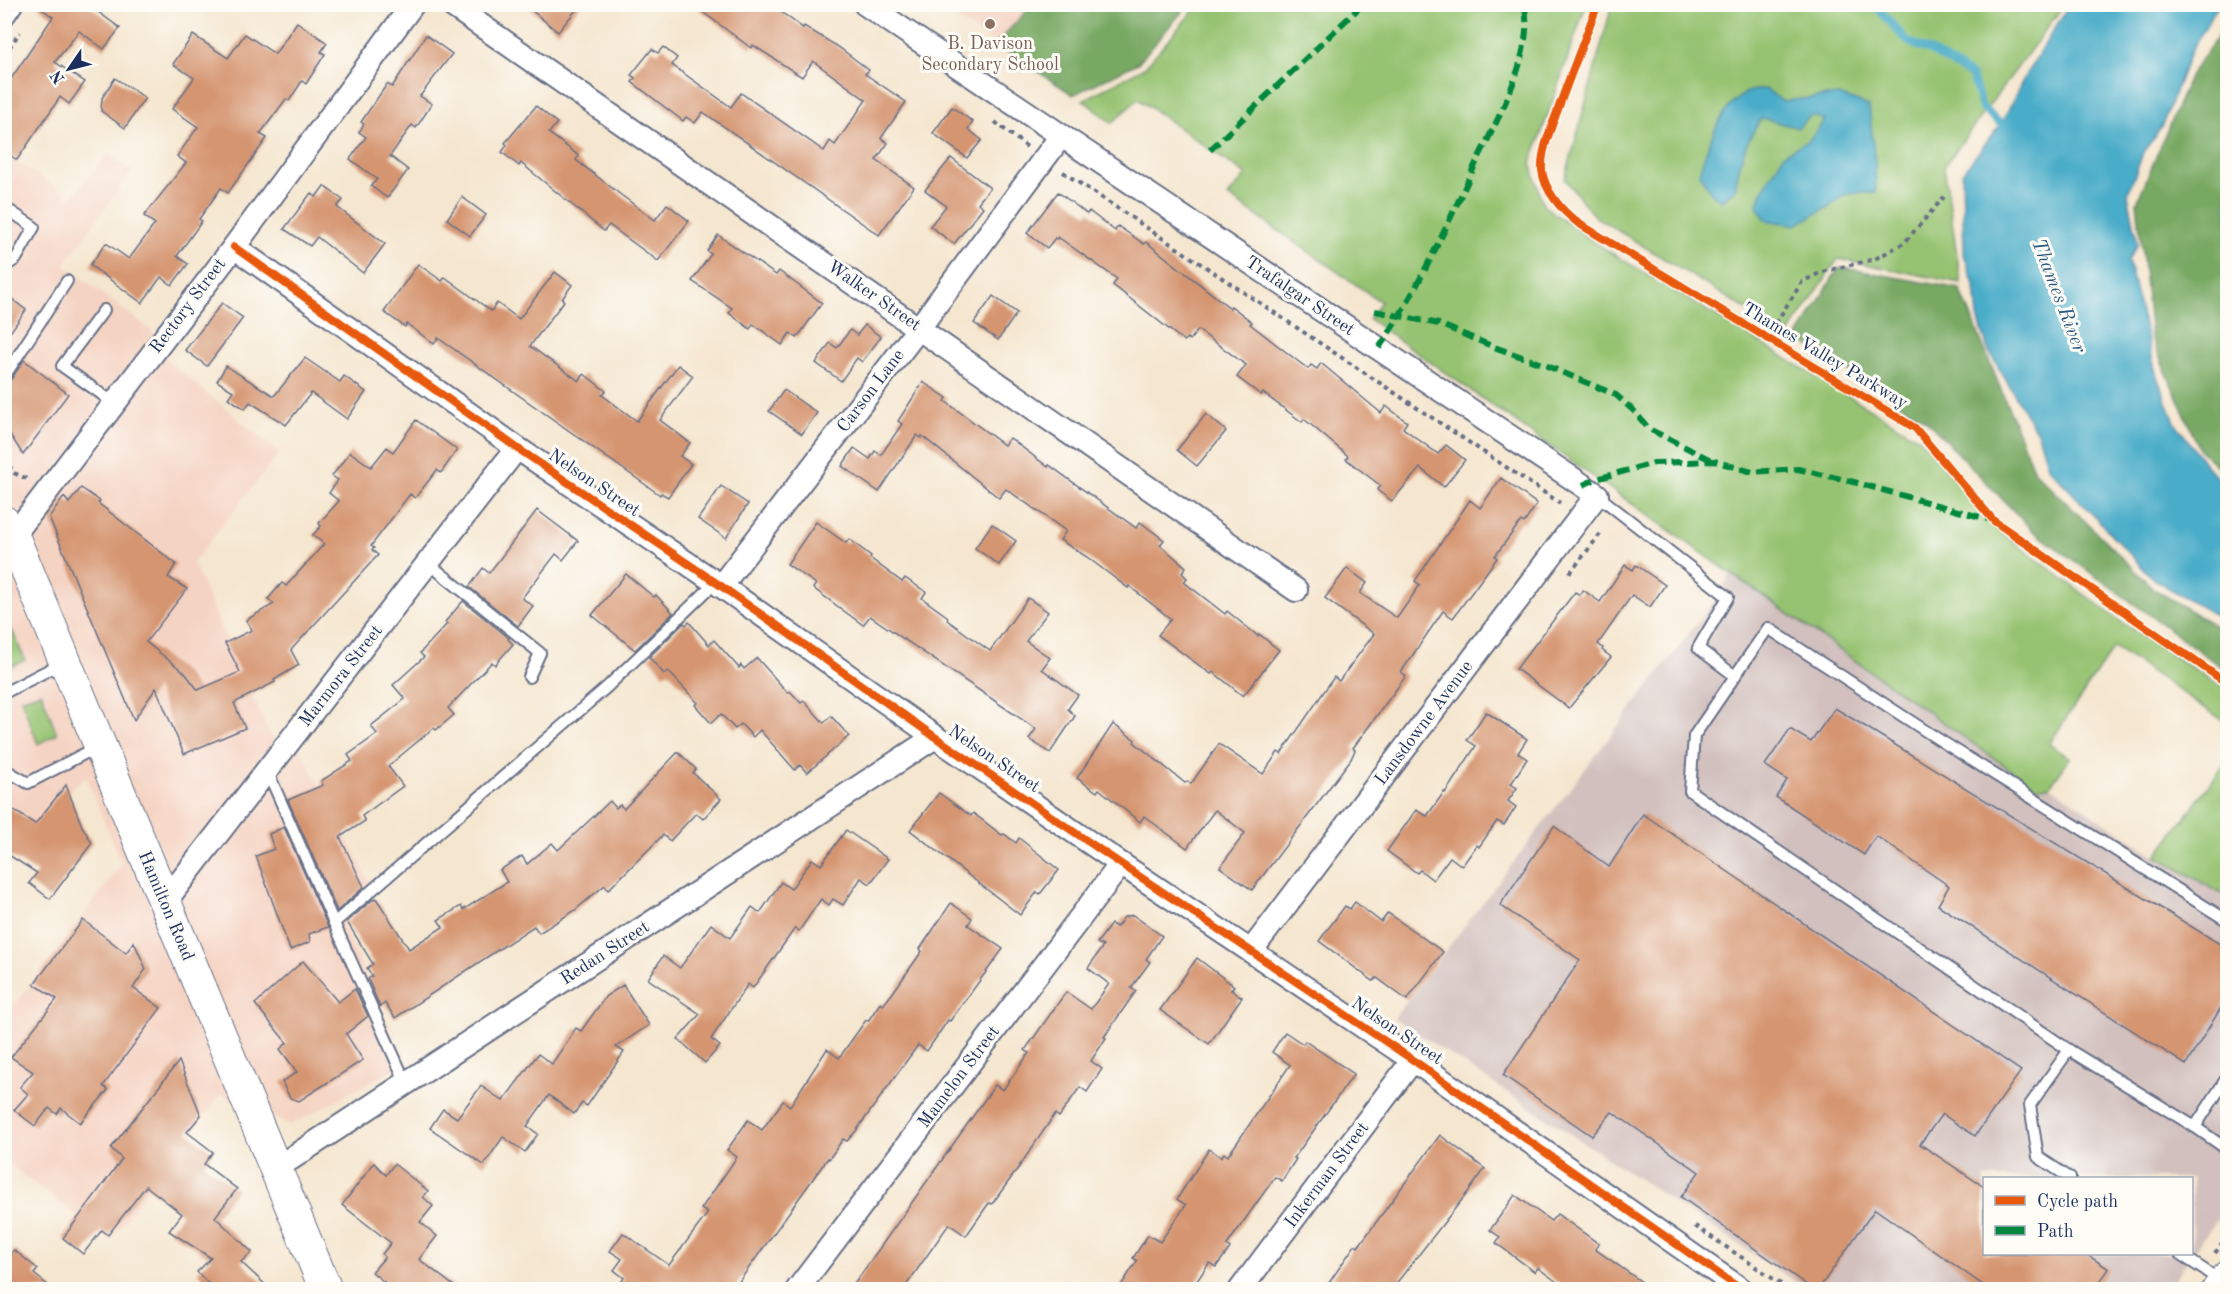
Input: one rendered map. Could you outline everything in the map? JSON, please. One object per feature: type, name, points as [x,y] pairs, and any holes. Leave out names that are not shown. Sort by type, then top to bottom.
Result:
[{"type":"main road","name":"Hamilton Road","points":[[7,535],[65,661],[326,1290]]},
{"type":"street","points":[[4,14],[11,4]]},
{"type":"street","name":"Rectory Street","points":[[7,535],[114,403],[234,247],[413,4]]},
{"type":"street","name":"Walker Street","points":[[450,4],[1296,590]]},
{"type":"street","name":"Trafalgar Street","points":[[865,4],[1597,495]]},
{"type":"street","name":"Carson Lane","points":[[719,584],[919,328],[1061,136]]},
{"type":"street","name":"Nelson Street","points":[[234,247],[517,448],[719,584],[935,737],[1413,1060],[1717,1283],[1742,1290]]},
{"type":"street","name":"Marmora Street","points":[[164,903],[517,448]]},
{"type":"street","name":"Lansdowne Avenue","points":[[1251,951],[1597,495]]},
{"type":"street","name":"Redan Street","points":[[275,1169],[935,737]]},
{"type":"street","name":"Mamelon Street","points":[[798,1290],[1121,864]]},
{"type":"street","name":"Inkerman Street","points":[[1240,1290],[1413,1060]]},
{"type":"lane","points":[[4,207],[34,227],[16,259],[4,267]]},
{"type":"lane","points":[[4,377],[67,280]]},
{"type":"lane","points":[[104,310],[62,366],[114,403]]},
{"type":"lane","name":"Trafalgar Street","points":[[1597,495],[1728,597],[1698,648],[1735,676]]},
{"type":"lane","points":[[428,563],[540,652],[528,678]]},
{"type":"lane","points":[[334,923],[607,687],[719,584]]},
{"type":"lane","points":[[2228,921],[1938,739],[1768,628],[1694,736],[1690,791],[2069,1050],[2195,1126],[2228,1150]]},
{"type":"lane","points":[[4,693],[65,661]]},
{"type":"lane","points":[[4,769],[28,783],[100,745]]},
{"type":"lane","points":[[267,770],[406,1083]]},
{"type":"lane","points":[[2067,1177],[2038,1157],[2030,1106],[2069,1050]]},
{"type":"lane","points":[[2195,1126],[2228,1076]]},
{"type":"lane","points":[[2181,1255],[2223,1283]]},
{"type":"path","points":[[993,120],[1027,147],[1026,158]]},
{"type":"path","points":[[1060,170],[1560,503]]},
{"type":"path","points":[[1766,338],[1802,282],[1822,272],[1875,259],[1904,243],[1944,197]]},
{"type":"path","points":[[1565,580],[1601,533]]},
{"type":"path","points":[[1693,1225],[1790,1290]]},
{"type":"shaded area","name":"B. Davison Secondary School","points":[[936,5],[1032,5],[996,44]]},
{"type":"shaded area","points":[[5,154],[71,198],[108,154],[132,171],[64,265],[152,331],[168,361],[279,453],[193,563],[271,738],[300,748],[370,883],[344,927],[406,1063],[290,1125],[221,1094],[110,1241],[5,1161],[4,1019],[122,864],[86,777],[74,786],[5,863]]},
{"type":"shaded area","points":[[1731,573],[2025,780],[2050,786],[2156,856],[2227,897],[2227,1205],[2193,1253],[2193,1177],[1983,1177],[1983,1255],[2191,1255],[2167,1289],[1806,1289],[1394,1018],[1718,596]]},
{"type":"green space","points":[[1199,4],[1586,5],[1531,163],[1543,205],[1595,243],[1920,439],[2000,532],[2127,626],[2227,690],[2227,723],[2114,647],[2049,744],[2070,758],[2050,786],[2037,787],[2025,780],[1369,319],[1381,302],[1228,196],[1246,175],[1138,99],[1112,123],[1083,100],[1145,67]]},
{"type":"green space","points":[[1032,5],[1188,5],[1138,63],[1073,95],[996,44]]},
{"type":"green space","points":[[1612,5],[2064,5],[1944,166],[1961,283],[1838,259],[1788,335],[1594,216],[1565,179]]},
{"type":"green space","points":[[2227,23],[2227,475],[2200,450],[2151,337],[2137,202],[2190,75]]},
{"type":"green space","points":[[1839,267],[1960,289],[2034,471],[2154,589],[2227,633],[2227,671],[2033,531],[1926,420],[1797,338]]},
{"type":"green space","points":[[5,628],[12,630],[25,660],[5,667]]},
{"type":"green space","points":[[41,692],[57,734],[38,744],[21,699]]},
{"type":"green space","points":[[2227,761],[2227,897],[2156,856]]},
{"type":"water","name":"Thames River","points":[[2069,5],[2218,5],[2190,53],[2162,126],[2143,153],[2128,194],[2138,244],[2128,260],[2157,377],[2175,422],[2204,463],[2227,489],[2227,622],[2153,579],[2048,467],[2038,434],[1988,350],[1978,317],[1975,288],[1964,254],[1962,173],[2001,124],[2025,76]]},
{"type":"water","points":[[1766,89],[1782,101],[1839,95],[1869,106],[1876,193],[1848,193],[1796,225],[1766,220],[1757,206],[1763,190],[1784,154],[1809,140],[1825,120],[1811,115],[1798,128],[1762,118],[1744,152],[1735,190],[1720,201],[1710,191],[1699,173],[1711,139],[1722,117],[1737,99],[1747,92]]},
{"type":"building","points":[[35,4],[87,4],[120,28],[104,49],[79,31],[55,62],[85,82],[69,104],[60,97],[17,160],[4,151],[4,89],[53,17]]},
{"type":"building","points":[[524,4],[581,4],[558,32]]},
{"type":"building","points":[[692,4],[770,4],[803,28],[804,26],[840,48],[869,70],[865,74],[906,102],[881,138],[888,143],[876,160],[914,187],[879,235],[703,112],[695,123],[686,117],[683,121],[632,82],[635,78],[631,75],[652,49],[658,53],[663,47],[677,58],[672,65],[731,107],[741,93],[824,151],[830,141],[835,145],[866,100],[813,61],[802,77],[753,45],[751,48]]},
{"type":"building","points":[[297,22],[327,43],[321,52],[325,54],[306,84],[302,81],[289,101],[286,99],[260,134],[267,138],[228,193],[221,188],[199,219],[202,221],[177,256],[188,264],[172,285],[161,277],[142,303],[90,265],[106,243],[129,259],[155,224],[144,216],[186,163],[177,156],[198,127],[172,109],[194,78],[173,64],[193,35],[228,58],[245,34],[275,54]]},
{"type":"building","points":[[426,35],[452,54],[420,96],[432,104],[416,128],[412,125],[390,156],[408,170],[387,198],[371,186],[377,179],[350,159],[366,137],[359,132],[364,124],[361,122],[387,84],[392,87]]},
{"type":"building","points":[[115,78],[145,98],[125,128],[101,111],[102,98]]},
{"type":"building","points":[[536,106],[557,123],[549,133],[579,156],[576,160],[621,195],[655,220],[667,204],[689,221],[658,261],[609,225],[604,231],[521,163],[519,166],[502,152],[507,145],[505,143]]},
{"type":"building","points":[[952,107],[973,122],[968,129],[982,140],[967,158],[933,133]]},
{"type":"building","points":[[951,158],[990,188],[978,203],[983,207],[954,244],[930,226],[946,206],[925,190]]},
{"type":"building","points":[[324,186],[343,200],[337,207],[385,244],[363,273],[317,237],[310,246],[284,229],[311,193],[316,197]]},
{"type":"building","points":[[1058,192],[1087,214],[1089,211],[1115,231],[1118,226],[1144,244],[1146,242],[1230,308],[1231,306],[1252,322],[1250,324],[1308,369],[1311,365],[1317,369],[1321,363],[1381,413],[1386,406],[1407,422],[1403,428],[1438,454],[1446,445],[1465,460],[1444,487],[1420,468],[1392,501],[1377,490],[1381,486],[1346,459],[1348,456],[1304,419],[1302,422],[1237,377],[1246,365],[1198,330],[1190,340],[1187,338],[1184,341],[1113,285],[1117,279],[1058,237],[1047,248],[1027,233]]},
{"type":"building","points":[[462,197],[486,215],[470,236],[447,219]]},
{"type":"building","points":[[718,235],[776,275],[779,271],[822,303],[797,338],[790,333],[782,345],[753,324],[750,329],[729,313],[732,308],[692,281],[711,254],[707,251]]},
{"type":"building","points":[[418,264],[442,281],[445,277],[491,311],[497,303],[519,319],[555,272],[572,285],[562,299],[564,301],[530,346],[579,381],[584,374],[606,391],[602,395],[637,421],[678,365],[693,376],[660,420],[690,443],[680,456],[691,464],[668,497],[661,493],[660,495],[438,338],[434,344],[407,324],[405,327],[384,312]]},
{"type":"building","points":[[4,293],[26,310],[4,341]]},
{"type":"building","points":[[993,296],[1017,313],[998,340],[974,323]]},
{"type":"building","points":[[222,303],[243,318],[207,366],[185,350]]},
{"type":"building","points":[[865,325],[881,337],[862,362],[857,358],[841,381],[816,363],[830,343],[837,348],[850,330],[857,335]]},
{"type":"building","points":[[305,358],[340,382],[344,376],[366,392],[347,419],[311,393],[286,425],[250,402],[245,409],[228,398],[233,391],[217,381],[226,366],[274,396]]},
{"type":"building","points":[[24,360],[68,394],[23,455],[4,425],[4,384],[10,381]]},
{"type":"building","points":[[923,382],[947,398],[945,401],[1004,445],[1010,438],[1136,528],[1140,522],[1164,540],[1160,545],[1186,567],[1182,573],[1187,578],[1184,582],[1225,614],[1227,611],[1279,650],[1243,696],[1213,672],[1211,674],[1158,635],[1171,619],[1129,586],[1128,588],[1060,540],[1066,531],[1006,489],[999,498],[922,436],[921,438],[917,435],[879,492],[842,466],[854,448],[870,459],[875,451],[881,455],[902,424],[898,421]]},
{"type":"building","points":[[784,390],[817,413],[802,434],[769,411]]},
{"type":"building","points":[[1206,414],[1226,431],[1197,466],[1177,450]]},
{"type":"building","points":[[416,420],[457,450],[441,473],[437,470],[415,498],[410,494],[371,546],[378,555],[291,650],[299,665],[274,680],[275,682],[234,703],[245,728],[184,754],[156,688],[134,720],[49,517],[64,497],[69,503],[81,488],[176,564],[168,577],[187,589],[146,642],[185,673],[198,690],[240,672],[225,643],[252,630],[246,620],[274,604],[268,599],[282,583],[286,586],[324,544],[313,535],[321,526],[319,523],[339,501],[329,493],[338,480],[332,476],[350,452],[371,467],[387,447],[393,452]]},
{"type":"building","points":[[1501,478],[1537,504],[1524,523],[1521,521],[1495,556],[1497,558],[1453,618],[1443,611],[1401,672],[1406,676],[1353,748],[1355,750],[1351,759],[1252,890],[1220,867],[1245,833],[1215,810],[1187,848],[1144,816],[1140,822],[1099,789],[1097,792],[1077,778],[1113,724],[1185,783],[1187,781],[1191,784],[1219,744],[1263,774],[1278,752],[1281,754],[1334,677],[1339,681],[1374,634],[1325,598],[1347,568],[1367,583],[1360,593],[1397,618],[1420,585],[1415,581],[1470,500],[1480,508]]},
{"type":"building","points":[[721,486],[748,504],[726,538],[698,519]]},
{"type":"building","points":[[537,510],[578,541],[563,560],[556,554],[522,598],[533,606],[518,626],[469,587],[483,568],[489,573]]},
{"type":"building","points":[[816,522],[846,543],[849,539],[902,582],[905,578],[926,592],[922,598],[948,617],[947,620],[990,651],[1028,598],[1048,612],[1026,641],[1050,658],[1042,669],[1078,695],[1068,709],[1075,716],[1050,753],[1029,739],[1036,729],[870,616],[863,625],[813,588],[816,584],[787,564]]},
{"type":"building","points":[[992,524],[1016,541],[999,565],[975,548]]},
{"type":"building","points":[[1625,565],[1633,570],[1636,565],[1665,585],[1650,607],[1632,595],[1598,644],[1611,657],[1569,708],[1516,669],[1575,592],[1580,595],[1583,590],[1600,602]]},
{"type":"building","points":[[626,574],[654,597],[656,595],[673,613],[635,650],[592,615]]},
{"type":"building","points":[[463,601],[509,638],[513,644],[495,665],[492,662],[448,708],[454,715],[436,730],[434,728],[388,766],[403,786],[362,816],[365,821],[340,837],[364,887],[337,911],[288,800],[323,785],[321,781],[352,761],[348,755],[377,734],[371,726],[405,699],[393,685],[424,657],[420,653],[447,624],[445,622]]},
{"type":"building","points":[[689,622],[709,645],[714,640],[739,668],[741,665],[744,669],[757,658],[788,693],[790,691],[801,703],[804,701],[824,723],[831,716],[849,736],[807,773],[800,765],[795,770],[760,730],[753,737],[741,724],[735,729],[721,714],[711,723],[695,705],[698,703],[668,671],[664,674],[649,657],[684,623],[686,625]]},
{"type":"building","points":[[1835,708],[2228,949],[2228,996],[2186,1065],[1938,905],[1949,886],[1876,836],[1864,855],[1776,797],[1787,780],[1765,765],[1790,729],[1811,742]]},
{"type":"building","points":[[1486,712],[1527,739],[1518,753],[1527,759],[1511,784],[1517,788],[1508,801],[1516,807],[1504,825],[1497,821],[1462,866],[1450,857],[1433,880],[1420,870],[1417,873],[1387,851],[1416,810],[1427,816],[1445,793],[1476,746],[1467,740]]},
{"type":"building","points":[[678,752],[696,769],[693,773],[721,799],[703,819],[696,813],[670,841],[663,835],[608,890],[605,885],[574,911],[539,933],[534,926],[395,1018],[385,1003],[380,1007],[368,979],[372,976],[367,968],[373,964],[347,922],[371,901],[376,898],[409,949],[443,927],[438,920],[461,906],[463,910],[507,882],[500,870],[522,856],[527,864],[552,843],[558,850],[610,801],[616,808],[620,805],[624,809]]},
{"type":"building","points":[[66,785],[82,826],[92,843],[50,899],[29,883],[37,873],[4,852],[4,804],[35,824]]},
{"type":"building","points":[[939,793],[971,816],[973,813],[1016,843],[1019,838],[1059,870],[1040,894],[1037,892],[1020,915],[910,830]]},
{"type":"building","points":[[1643,814],[2021,1071],[1975,1136],[1942,1114],[1920,1144],[1983,1186],[1983,1255],[2088,1255],[2109,1269],[2094,1290],[1990,1290],[1875,1209],[1818,1290],[1814,1290],[1681,1197],[1699,1172],[1612,1112],[1592,1136],[1503,1075],[1580,960],[1500,905],[1554,826],[1609,867]]},
{"type":"building","points":[[284,827],[328,927],[309,934],[310,942],[290,950],[256,856],[274,849],[269,834]]},
{"type":"building","points":[[846,830],[888,859],[870,884],[861,878],[843,905],[833,899],[829,905],[821,899],[799,931],[795,928],[753,988],[748,984],[711,1039],[720,1046],[705,1063],[678,1039],[700,1014],[648,979],[663,956],[680,968],[711,924],[730,938],[752,907],[760,913],[781,882],[791,889],[812,859],[821,865]]},
{"type":"building","points":[[1355,902],[1381,922],[1388,913],[1443,952],[1407,1000],[1377,978],[1373,981],[1319,941],[1345,906],[1350,909]]},
{"type":"building","points":[[951,903],[972,918],[968,925],[1003,949],[927,1051],[918,1045],[856,1131],[847,1141],[843,1139],[733,1290],[616,1290],[624,1278],[614,1270],[622,1259],[610,1251],[623,1233],[669,1265],[708,1213],[701,1209],[737,1157],[727,1150],[748,1120],[762,1130],[783,1101],[790,1106],[827,1049],[839,1058],[880,1003],[883,1005],[892,994]]},
{"type":"building","points":[[1133,915],[1162,936],[1146,959],[1150,962],[1131,988],[1136,991],[1104,1037],[1106,1038],[1091,1061],[1102,1069],[1087,1092],[1080,1087],[1059,1117],[1055,1114],[1014,1174],[992,1204],[989,1203],[966,1236],[949,1224],[903,1290],[850,1290],[995,1085],[1003,1090],[1029,1053],[1025,1050],[1066,992],[1091,1009],[1109,984],[1088,968],[1103,946],[1097,943],[1111,924],[1117,927],[1124,917]]},
{"type":"building","points":[[83,920],[126,953],[134,942],[146,969],[133,988],[161,1008],[103,1086],[108,1090],[80,1123],[61,1108],[57,1114],[49,1108],[35,1126],[14,1110],[28,1094],[20,1087],[33,1072],[11,1057],[57,999],[34,984]]},
{"type":"building","points":[[1197,958],[1234,986],[1231,990],[1242,997],[1209,1044],[1160,1010]]},
{"type":"building","points":[[303,961],[338,1002],[355,989],[368,1016],[346,1034],[363,1060],[299,1101],[290,1098],[282,1082],[297,1072],[280,1049],[287,1043],[255,1004]]},
{"type":"building","points":[[623,985],[649,1025],[616,1047],[624,1052],[587,1106],[582,1103],[574,1114],[549,1095],[527,1126],[538,1134],[525,1152],[503,1137],[484,1165],[430,1128],[443,1109],[457,1118],[481,1086],[503,1101],[538,1054],[552,1064],[576,1028],[581,1031],[606,996]]},
{"type":"building","points":[[1285,1032],[1303,1044],[1305,1041],[1354,1074],[1294,1158],[1296,1159],[1282,1181],[1275,1177],[1227,1245],[1230,1248],[1216,1267],[1209,1263],[1191,1290],[1118,1290],[1137,1261],[1133,1258],[1148,1235],[1160,1242],[1186,1205],[1177,1199],[1209,1149],[1221,1157],[1224,1153],[1228,1156],[1290,1065],[1272,1052]]},
{"type":"building","points":[[179,1061],[201,1115],[187,1132],[213,1152],[204,1164],[237,1189],[215,1217],[252,1252],[241,1262],[271,1290],[215,1290],[197,1272],[211,1258],[169,1231],[182,1214],[146,1186],[108,1235],[102,1230],[83,1254],[63,1238],[122,1159],[111,1148]]},
{"type":"building","points":[[1440,1135],[1485,1169],[1468,1192],[1391,1290],[1324,1290],[1355,1245],[1358,1247]]},
{"type":"building","points":[[374,1163],[386,1175],[394,1164],[428,1191],[423,1197],[433,1206],[420,1222],[437,1236],[419,1259],[459,1290],[394,1290],[372,1272],[385,1257],[382,1254],[391,1243],[342,1205]]},
{"type":"building","points":[[1515,1195],[1551,1221],[1557,1214],[1599,1244],[1595,1249],[1653,1290],[1568,1290],[1538,1268],[1535,1272],[1496,1243],[1500,1237],[1490,1230]]},
{"type":"building","points":[[14,1250],[38,1269],[34,1274],[54,1290],[4,1290],[4,1263]]},
{"type":"waterway","points":[[1874,4],[1907,41],[1934,53],[1972,76],[1982,108],[2001,124]]},
{"type":"marked path","points":[[1210,150],[1363,4]]},
{"type":"marked path","points":[[1379,348],[1407,303],[1431,257],[1506,101],[1523,49],[1526,26],[1524,4]]},
{"type":"marked path","points":[[1375,311],[1439,324],[1616,395],[1649,429],[1711,460]]},
{"type":"marked path","points":[[1583,485],[1596,479],[1654,463],[1714,461],[1752,472],[1798,469],[1991,520]]},
{"type":"cycle path","name":"Thames Valley Parkway","points":[[1598,4],[1549,134],[1543,156],[1543,178],[1560,206],[1578,223],[1915,428],[1994,521],[2228,684]]},
{"type":"cycle path","points":[[234,247],[517,448],[721,586],[935,737],[1413,1060],[1742,1290]]},
{"type":"place","name":"B. Davison Secondary School","points":[[990,24]]}]
